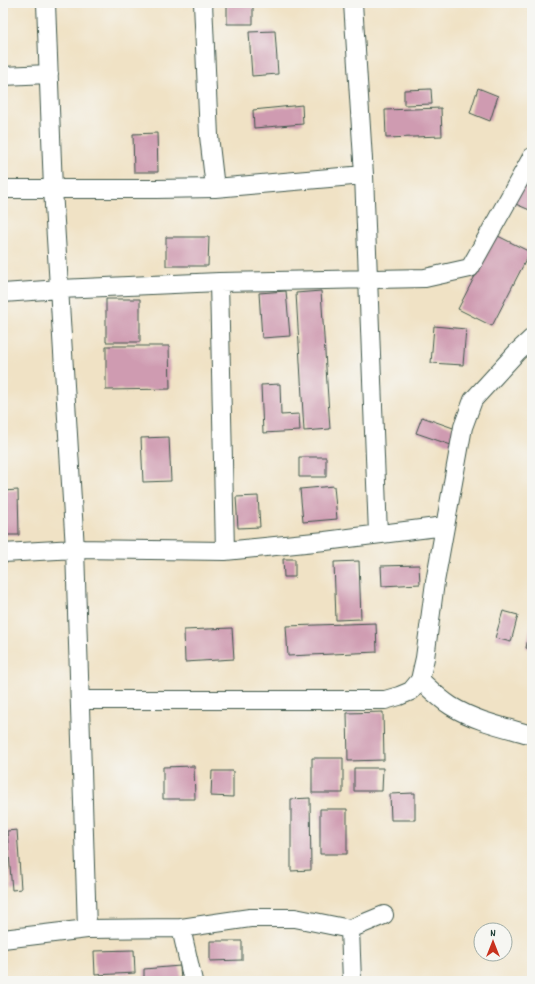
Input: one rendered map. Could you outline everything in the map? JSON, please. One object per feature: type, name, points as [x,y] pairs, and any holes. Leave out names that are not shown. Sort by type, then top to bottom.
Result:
[{"type":"street","points":[[46,3],[53,189],[75,549],[88,929]]},
{"type":"street","points":[[203,3],[209,136],[215,188]]},
{"type":"street","points":[[353,3],[364,175],[378,534]]},
{"type":"street","points":[[3,76],[49,74]]},
{"type":"street","points":[[3,293],[219,282],[425,278],[470,268],[532,157]]},
{"type":"street","points":[[3,189],[215,188],[364,175]]},
{"type":"street","points":[[219,282],[225,551]]},
{"type":"street","points":[[80,700],[385,700],[411,691],[420,680],[425,658],[435,582],[463,427],[473,400],[517,352],[532,338]]},
{"type":"street","points":[[3,553],[75,549],[225,551],[325,541],[446,526]]},
{"type":"street","points":[[420,680],[450,705],[469,716],[532,735]]},
{"type":"street","points":[[3,939],[88,929],[181,928],[250,918],[294,918],[350,929],[384,915]]},
{"type":"street","points":[[181,928],[193,981]]},
{"type":"street","points":[[350,929],[352,981]]},
{"type":"building","points":[[227,3],[253,3],[253,24],[227,24]]},
{"type":"building","points":[[275,31],[278,74],[252,76],[249,32]]},
{"type":"building","points":[[478,88],[498,96],[490,121],[470,113]]},
{"type":"building","points":[[431,89],[432,104],[404,105],[404,90]]},
{"type":"building","points":[[302,105],[303,124],[254,128],[253,110]]},
{"type":"building","points":[[441,108],[442,136],[386,138],[385,110]]},
{"type":"building","points":[[157,133],[158,172],[134,172],[133,134]]},
{"type":"building","points":[[532,163],[532,211],[511,202]]},
{"type":"building","points":[[496,235],[530,252],[492,326],[458,309]]},
{"type":"building","points":[[166,237],[209,237],[208,266],[166,266]]},
{"type":"building","points":[[286,291],[290,336],[262,338],[259,293]]},
{"type":"building","points":[[321,291],[330,429],[304,431],[296,293]]},
{"type":"building","points":[[106,299],[140,299],[140,342],[106,342]]},
{"type":"building","points":[[434,326],[466,329],[463,365],[431,363]]},
{"type":"building","points":[[106,346],[169,346],[170,389],[106,390]]},
{"type":"building","points":[[280,384],[281,415],[299,414],[300,431],[263,433],[261,385]]},
{"type":"building","points":[[422,417],[456,429],[451,445],[416,433]]},
{"type":"building","points":[[169,437],[171,481],[143,482],[141,438]]},
{"type":"building","points":[[299,457],[326,457],[326,477],[299,477]]},
{"type":"building","points":[[334,486],[337,519],[303,522],[300,489]]},
{"type":"building","points":[[18,490],[19,535],[3,535],[3,491]]},
{"type":"building","points":[[258,496],[260,527],[238,528],[236,497]]},
{"type":"building","points":[[283,559],[295,559],[295,577],[284,577]]},
{"type":"building","points":[[359,561],[361,619],[336,620],[334,562]]},
{"type":"building","points":[[419,565],[420,584],[382,586],[381,566]]},
{"type":"building","points":[[503,611],[518,615],[511,642],[495,638]]},
{"type":"building","points":[[376,623],[377,652],[288,656],[286,626]]},
{"type":"building","points":[[532,624],[532,649],[526,648]]},
{"type":"building","points":[[232,628],[234,659],[185,662],[184,630]]},
{"type":"building","points":[[383,712],[384,760],[348,761],[347,713]]},
{"type":"building","points":[[312,758],[343,758],[343,793],[312,793]]},
{"type":"building","points":[[194,766],[195,799],[163,799],[163,767]]},
{"type":"building","points":[[354,768],[383,768],[382,791],[354,791]]},
{"type":"building","points":[[212,771],[233,771],[233,797],[211,796]]},
{"type":"building","points":[[415,793],[415,820],[391,820],[390,794]]},
{"type":"building","points":[[310,798],[311,870],[291,871],[291,799]]},
{"type":"building","points":[[320,809],[347,809],[347,854],[320,854]]},
{"type":"building","points":[[17,830],[21,889],[12,890],[7,831]]},
{"type":"building","points":[[210,941],[242,941],[242,960],[210,961]]},
{"type":"building","points":[[134,950],[135,973],[95,975],[94,951]]},
{"type":"building","points":[[180,966],[181,981],[144,981],[144,969]]}]
